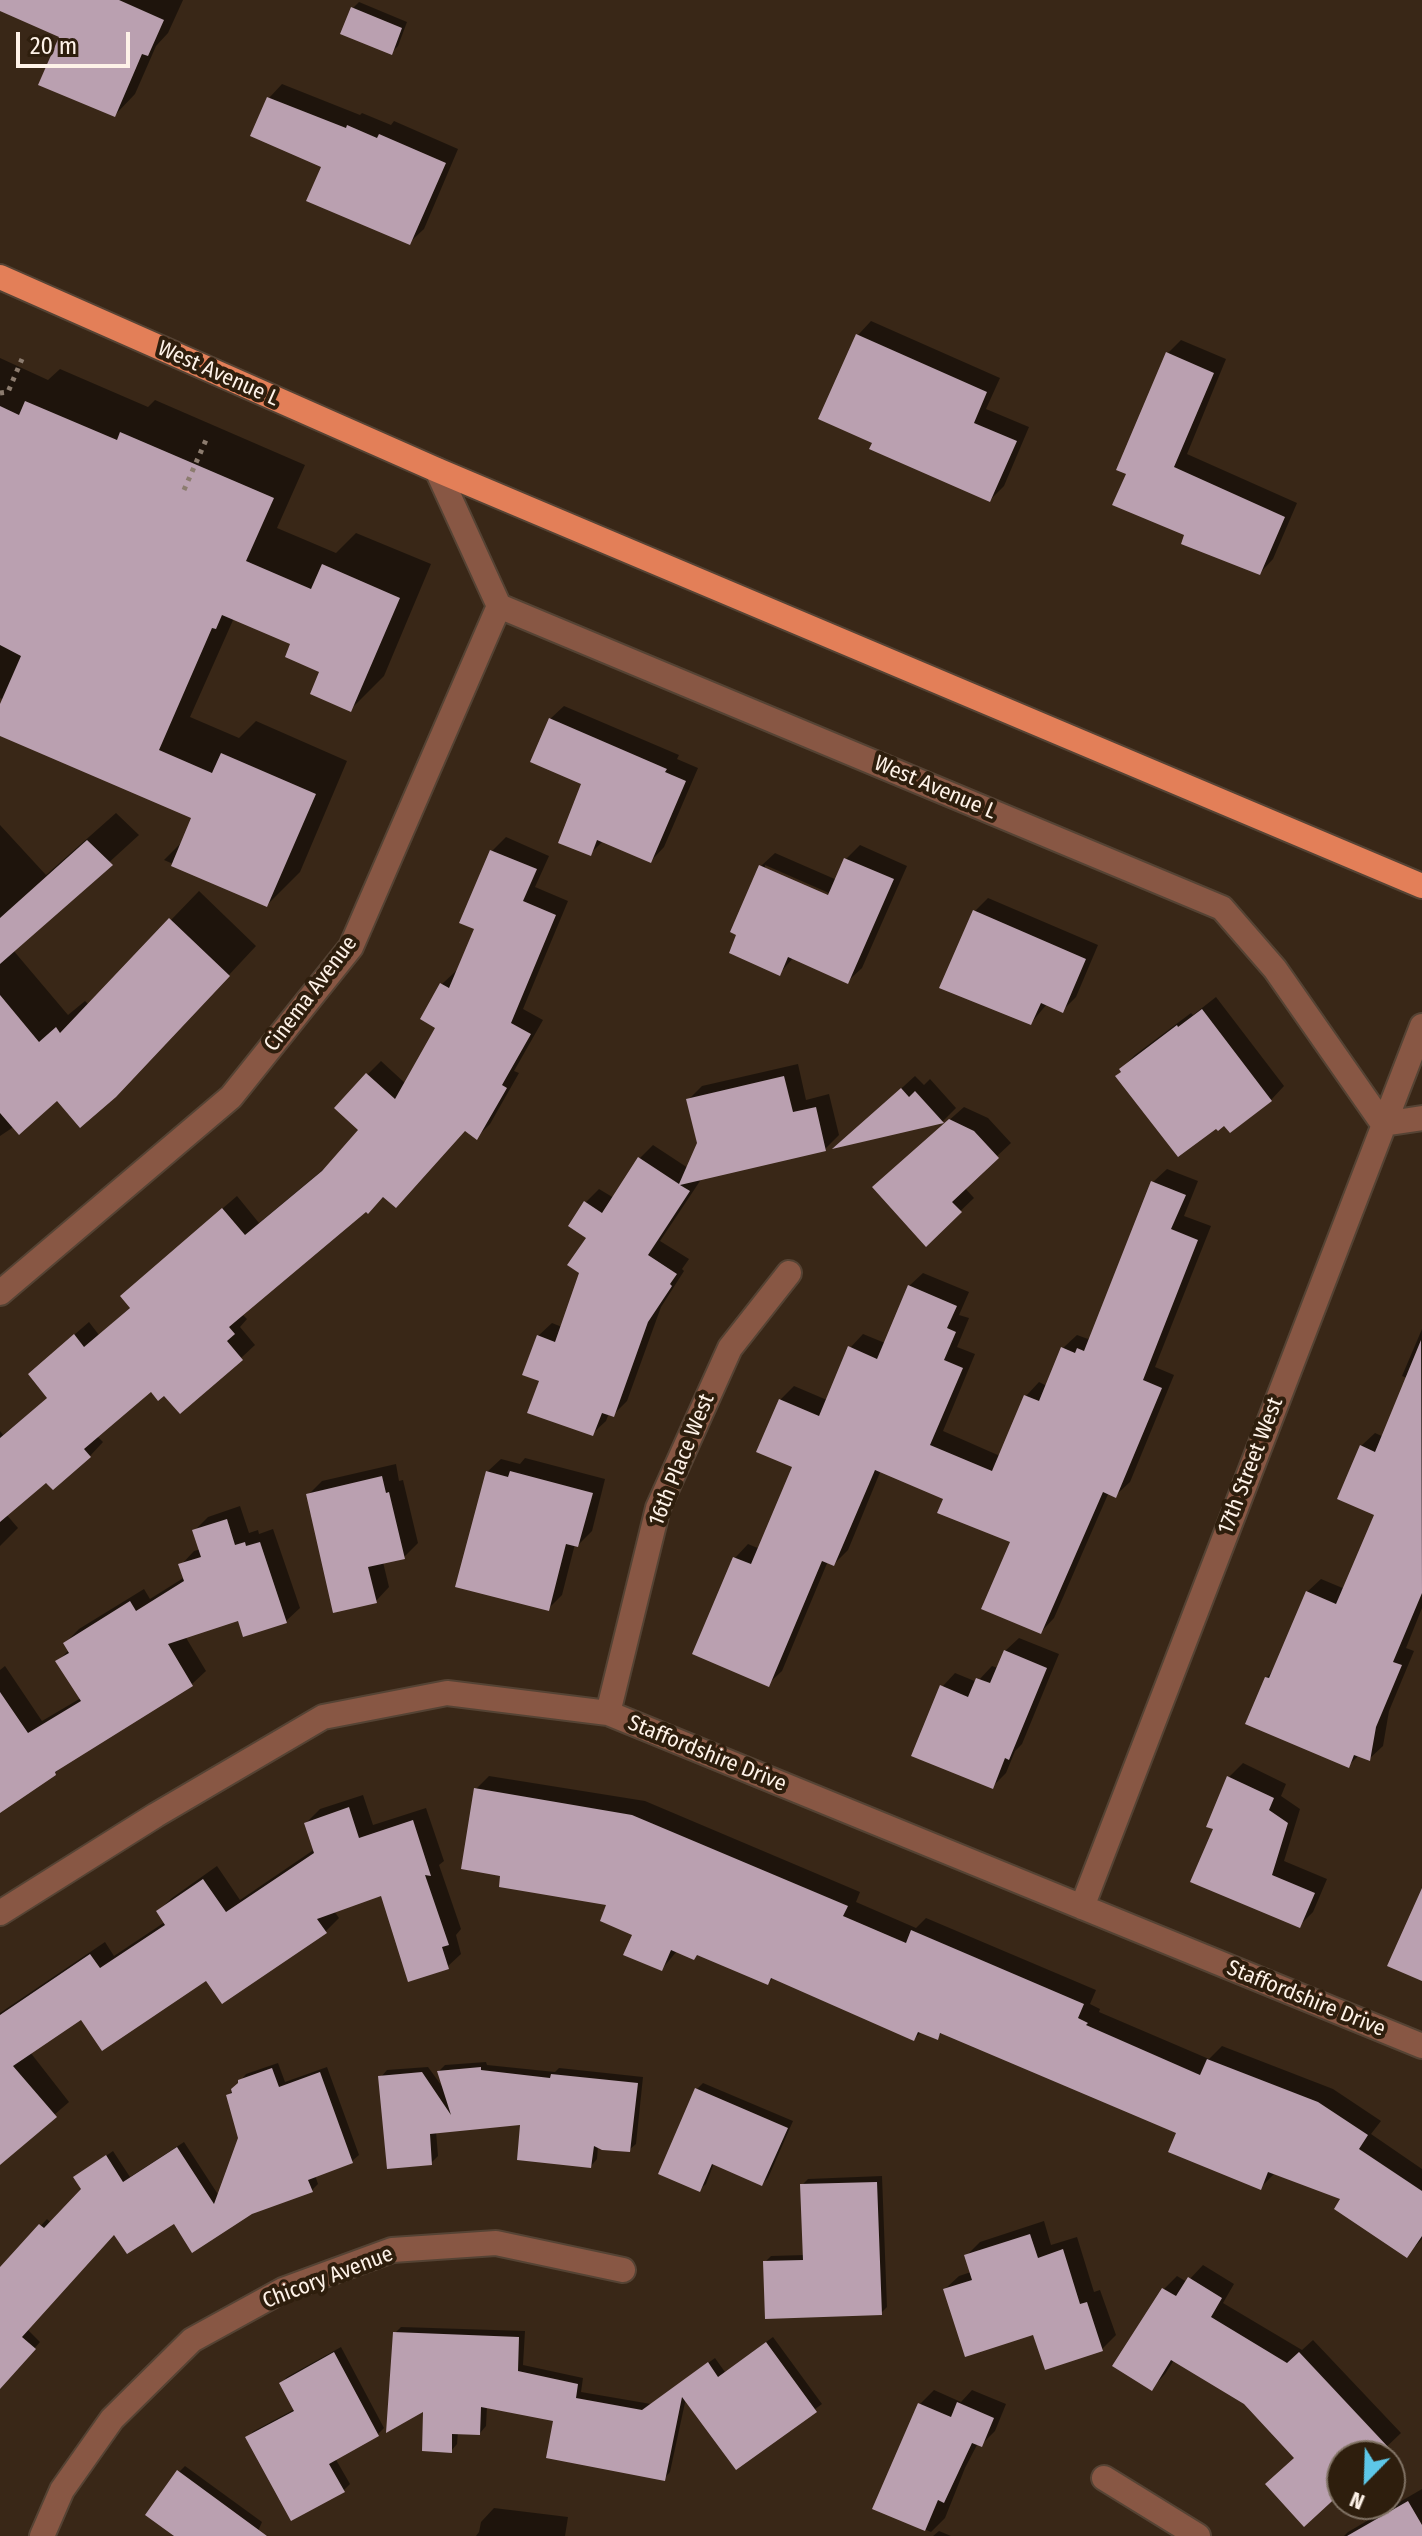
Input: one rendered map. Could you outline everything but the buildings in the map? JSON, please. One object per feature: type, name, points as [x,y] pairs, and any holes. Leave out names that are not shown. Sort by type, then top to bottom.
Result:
[{"type":"main road","name":"West Avenue L","points":[[0,277],[437,470],[1422,886]]},
{"type":"street","points":[[437,470],[499,606]]},
{"type":"street","name":"West Avenue L","points":[[499,606],[1222,908],[1275,969],[1383,1124]]},
{"type":"street","name":"Cinema Avenue","points":[[0,1293],[231,1097],[351,947],[499,606]]},
{"type":"street","name":"17th Street West","points":[[1082,1907],[1422,1026]]},
{"type":"street","points":[[1383,1124],[1422,1118]]},
{"type":"street","name":"16th Place West","points":[[608,1713],[658,1508],[730,1348],[789,1273]]},
{"type":"street","name":"Staffordshire Drive","points":[[0,1913],[156,1815],[323,1717],[447,1693],[608,1713],[1422,2046]]},
{"type":"street","name":"Chicory Avenue","points":[[42,2536],[62,2490],[112,2419],[192,2340],[283,2290],[392,2250],[496,2243],[623,2270]]},
{"type":"street","points":[[1104,2478],[1198,2536]]},
{"type":"path","points":[[0,393],[8,392],[22,359]]},
{"type":"path","points":[[184,490],[206,440]]}]
